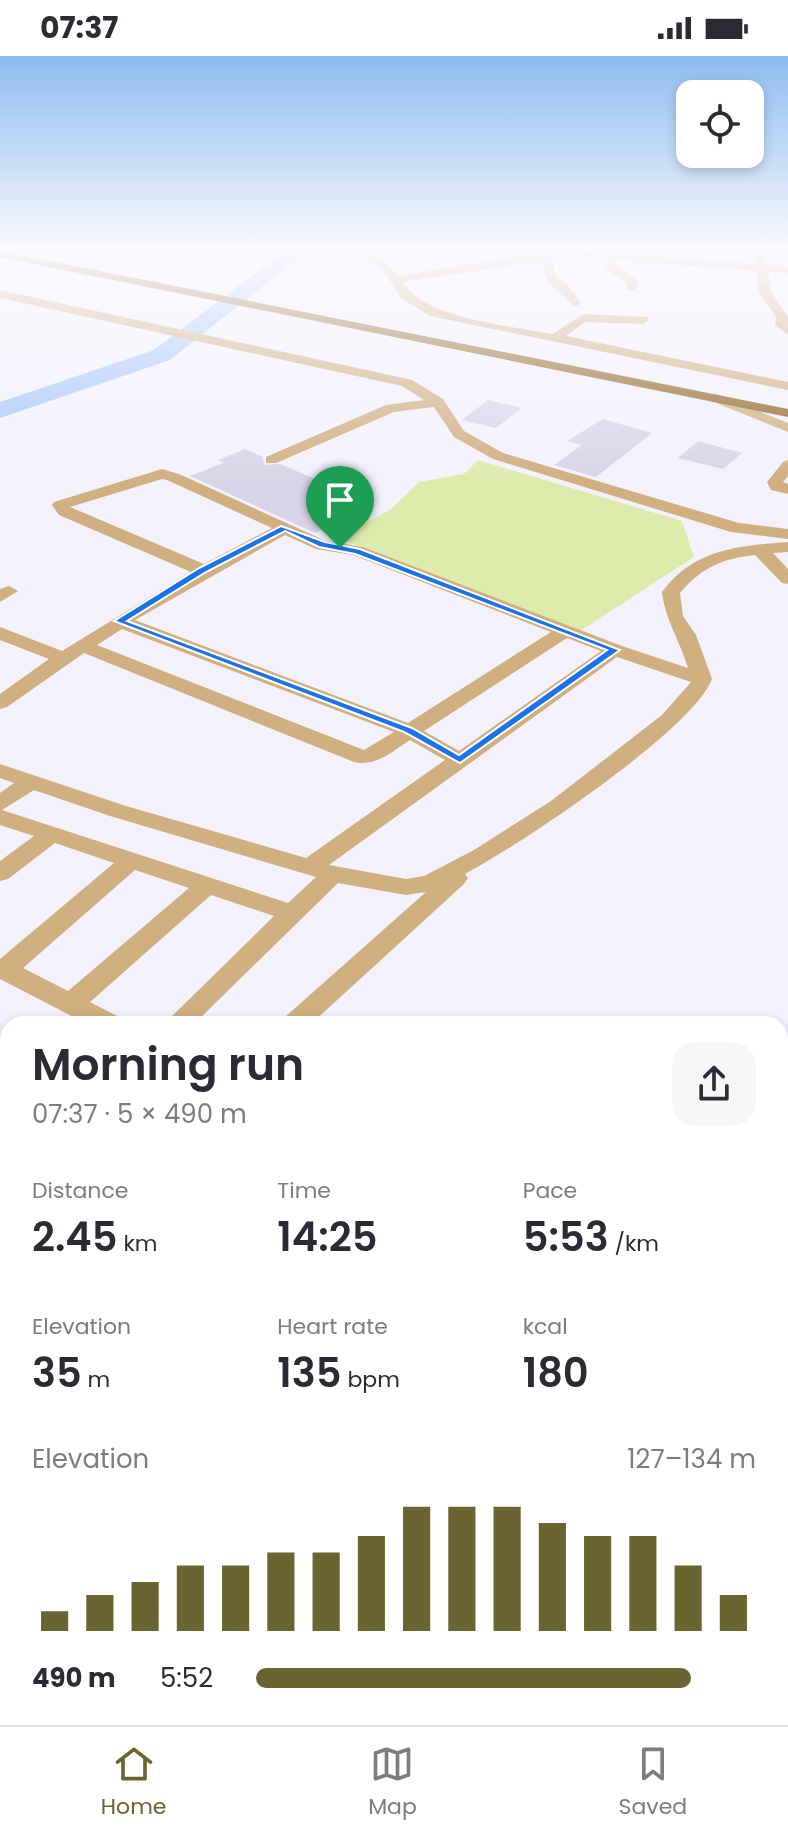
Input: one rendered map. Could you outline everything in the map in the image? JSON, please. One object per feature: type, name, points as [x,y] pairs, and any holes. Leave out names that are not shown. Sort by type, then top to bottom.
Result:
[{"type":"highway","points":[[364,328],[716,398]]},
{"type":"highway","points":[[435,328],[788,398]]},
{"type":"street","points":[[150,328],[413,386],[438,402],[459,434],[498,456],[737,528],[788,534]]},
{"type":"street","points":[[505,328],[788,386]]},
{"type":"street","points":[[554,338],[570,328]]},
{"type":"street","points":[[413,386],[373,409],[311,432],[271,460],[391,408],[438,402]]},
{"type":"street","points":[[716,398],[787,426]]},
{"type":"street","points":[[788,465],[775,482],[777,487],[788,489]]},
{"type":"street","points":[[202,570],[65,512],[60,505],[162,474],[322,545],[357,551],[615,650],[702,679]]},
{"type":"street","points":[[0,703],[81,645],[202,570],[285,528]]},
{"type":"street","points":[[0,771],[118,811],[322,870],[406,887],[430,883],[482,855],[559,806],[669,719],[699,687],[702,679],[687,635],[674,616],[671,592],[687,571],[708,558],[788,547]]},
{"type":"street","points":[[759,549],[788,579]]},
{"type":"street","points":[[119,621],[408,730],[460,760]]},
{"type":"street","points":[[81,645],[353,755],[372,755],[565,631]]},
{"type":"street","points":[[0,633],[63,658]]},
{"type":"street","points":[[185,1016],[292,913],[322,870],[460,760],[615,650]]},
{"type":"street","points":[[0,804],[32,781]]},
{"type":"street","points":[[0,817],[292,913]]},
{"type":"street","points":[[0,873],[52,834]]},
{"type":"street","points":[[303,1016],[482,855]]},
{"type":"street","points":[[94,1016],[2,969],[132,860]]},
{"type":"street","points":[[71,1004],[207,885]]},
{"type":"green space","points":[[478,460],[682,521],[694,557],[580,631],[338,538],[390,510],[419,482],[464,474]]},
{"type":"building","points":[[488,400],[522,408],[496,428],[462,420]]},
{"type":"building","points":[[603,419],[652,433],[596,477],[554,465],[582,445],[567,441]]},
{"type":"building","points":[[698,441],[742,453],[723,469],[678,458]]},
{"type":"building","points":[[245,449],[263,457],[264,465],[280,464],[374,504],[315,533],[190,476],[223,463],[218,460]]},
{"type":"waterway","points":[[0,410],[162,355],[197,328]]},
{"type":"route","points":[[285,528],[322,545],[340,548],[357,551],[615,650],[460,760],[408,730],[119,621],[202,570],[285,528]]}]
